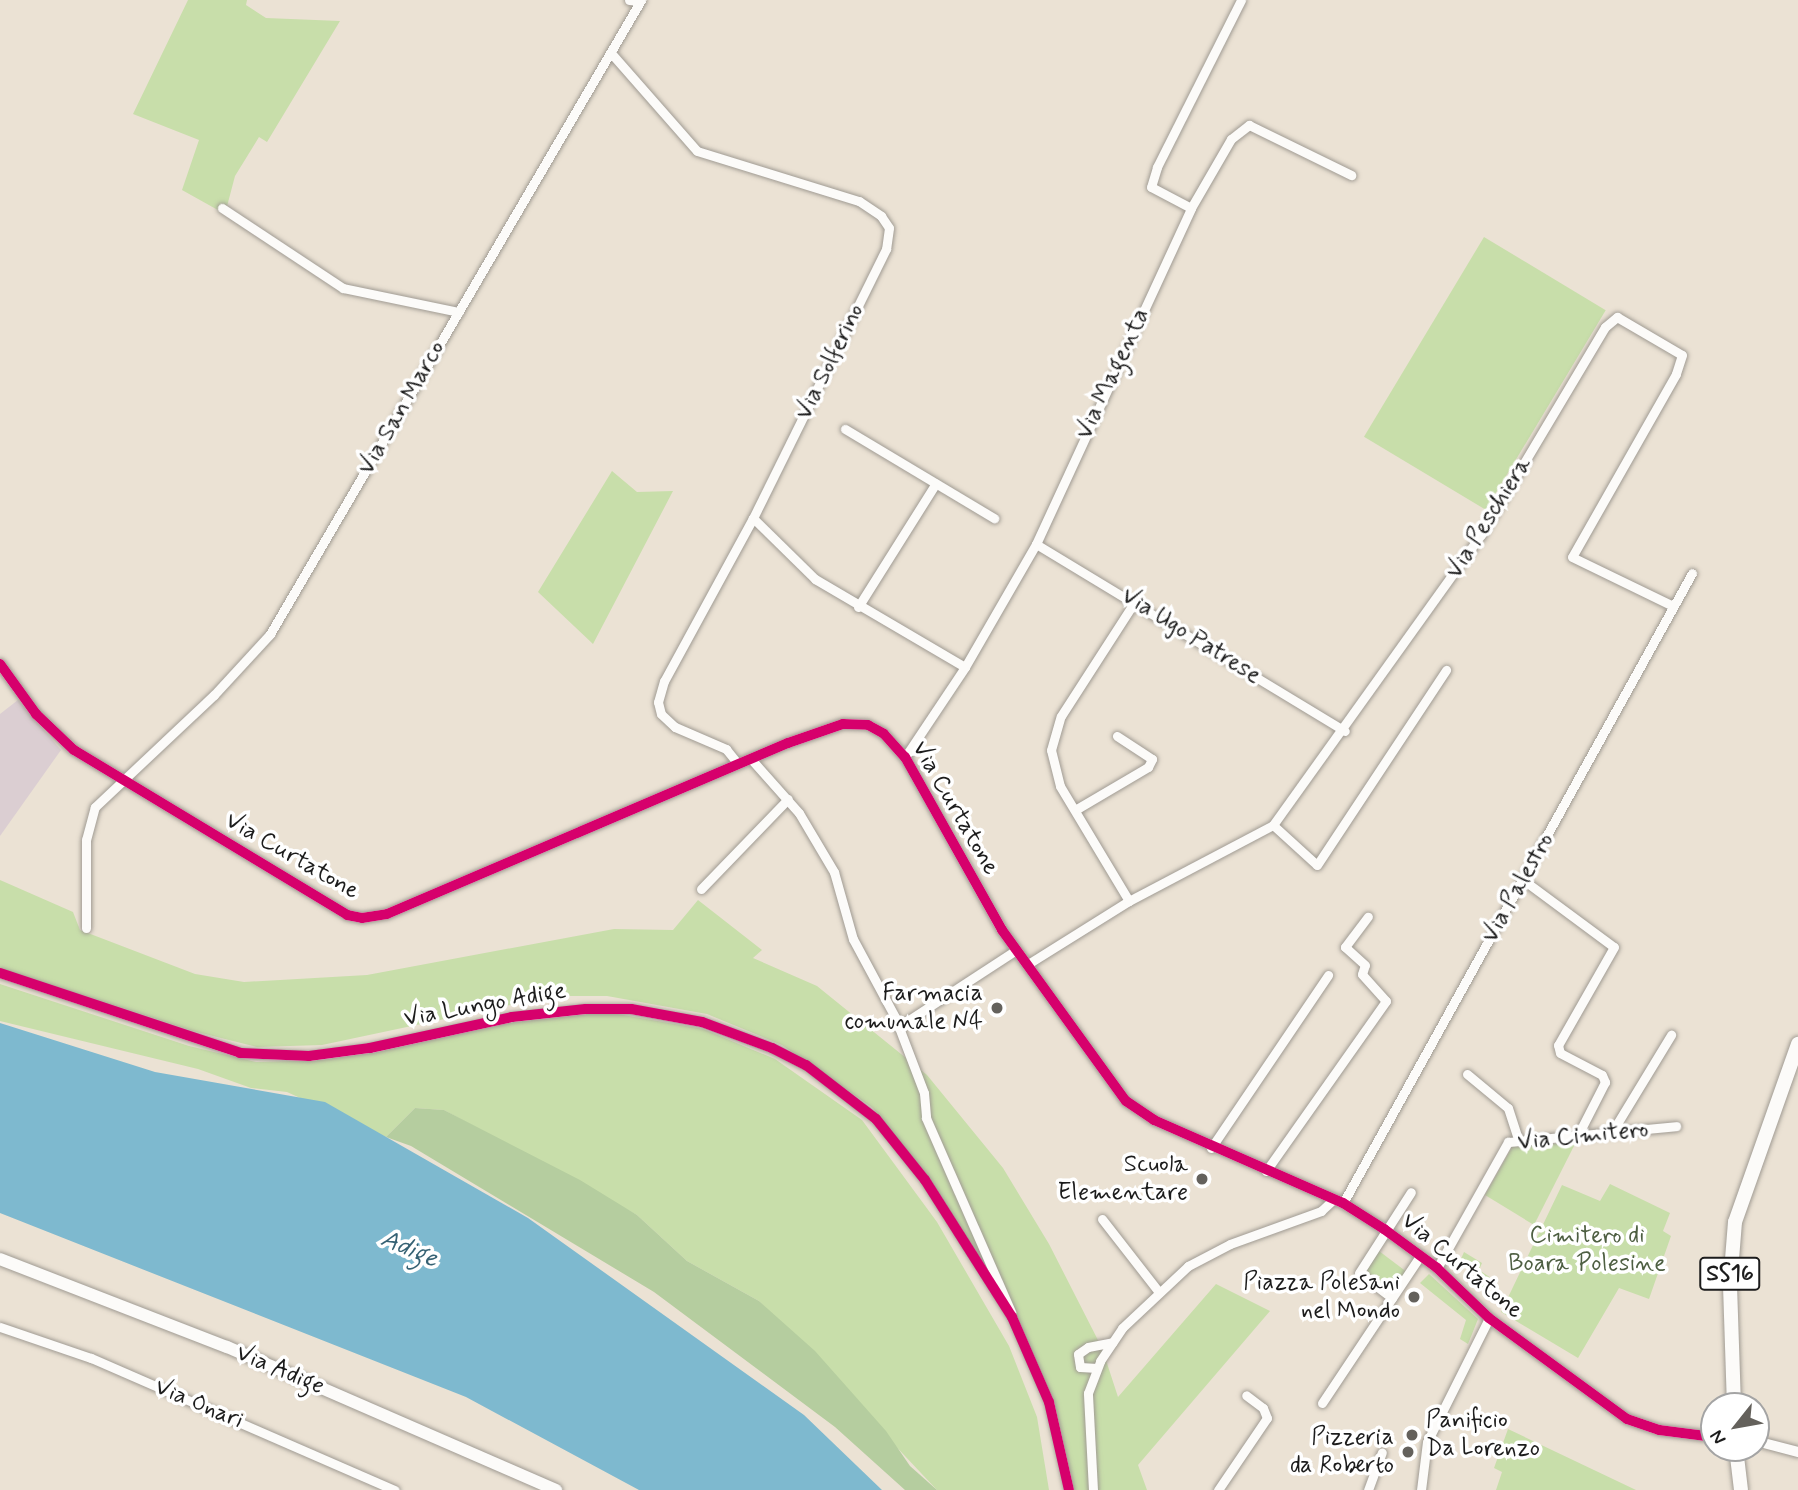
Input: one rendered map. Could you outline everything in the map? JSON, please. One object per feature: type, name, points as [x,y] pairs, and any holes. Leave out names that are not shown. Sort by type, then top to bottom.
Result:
[{"type":"main road","name":"SS16","points":[[1734,1392],[1730,1283],[1735,1222],[1798,1044]]},
{"type":"main road","name":"Via Adige","points":[[0,1259],[228,1347],[556,1490]]},
{"type":"main road","points":[[1736,1490],[1737,1462]]},
{"type":"main road","points":[[1737,1465],[1741,1490]]},
{"type":"street","name":"Via San Marco","points":[[86,929],[87,827],[95,807],[120,780],[214,695],[270,634],[640,1],[628,0]]},
{"type":"street","points":[[1191,208],[1151,187],[1157,167],[1241,0]]},
{"type":"street","name":"Via Solferino","points":[[611,53],[697,151],[859,201],[890,228],[886,248],[753,518],[664,681],[658,702],[661,713],[675,727],[726,749],[738,764]]},
{"type":"street","name":"Via Magenta","points":[[905,757],[965,667],[1035,544],[1191,208],[1231,139],[1249,125],[1351,175]]},
{"type":"street","points":[[222,208],[343,288],[459,312]]},
{"type":"street","name":"Via Peschiera","points":[[1028,964],[1129,901],[1273,825],[1345,731],[1481,535],[1605,327],[1617,317],[1682,355],[1676,374],[1572,557],[1673,606]]},
{"type":"street","points":[[845,429],[994,518]]},
{"type":"street","points":[[858,607],[936,483]]},
{"type":"street","points":[[753,518],[815,579],[858,607],[965,667]]},
{"type":"street","name":"Via Ugo Patrese","points":[[1035,544],[1135,601],[1345,731]]},
{"type":"street","name":"Via Palestro","points":[[1339,1201],[1692,573]]},
{"type":"street","points":[[1129,901],[1054,773],[1054,732],[1135,601]]},
{"type":"street","name":"Via Curtatone","points":[[0,664],[58,737],[120,780],[347,915],[362,918],[387,914],[738,764],[852,723],[884,734],[905,757],[1016,950],[1117,1093],[1154,1120],[1211,1148],[1339,1201],[1388,1232],[1437,1268],[1489,1318],[1627,1419],[1659,1430],[1700,1435]]},
{"type":"street","points":[[1273,825],[1317,865],[1446,670]]},
{"type":"street","points":[[1075,810],[1148,767],[1152,759],[1117,736]]},
{"type":"street","points":[[751,759],[788,799],[834,872],[853,939],[898,1027],[924,1093],[926,1118],[1008,1296],[1012,1317]]},
{"type":"street","points":[[701,889],[788,799]]},
{"type":"street","points":[[1522,879],[1614,947],[1558,1045],[1560,1053],[1602,1076],[1605,1082],[1578,1135]]},
{"type":"street","points":[[1266,1171],[1385,1001],[1362,974],[1366,965],[1345,947],[1368,917]]},
{"type":"street","points":[[898,1027],[1016,950]]},
{"type":"street","name":"Via Lungo Adige","points":[[0,973],[179,1036],[240,1053],[277,1056],[370,1048],[512,1017],[586,1009],[631,1009],[735,1033],[806,1065],[876,1119],[925,1180],[1012,1317],[1049,1402],[1069,1490]]},
{"type":"street","points":[[1211,1148],[1328,975]]},
{"type":"street","points":[[1612,1132],[1671,1035]]},
{"type":"street","points":[[1467,1074],[1508,1108],[1519,1140]]},
{"type":"street","name":"Via Cimitero","points":[[1437,1268],[1508,1142],[1676,1126]]},
{"type":"street","points":[[1392,1298],[1359,1273],[1388,1232],[1411,1192]]},
{"type":"street","points":[[1093,1490],[1088,1393],[1097,1368],[1113,1342],[1158,1292],[1188,1266],[1230,1244],[1321,1211],[1339,1201]]},
{"type":"street","points":[[1102,1219],[1158,1292]]},
{"type":"street","points":[[1322,1403],[1420,1256]]},
{"type":"street","points":[[1421,1490],[1427,1442],[1489,1318]]},
{"type":"street","name":"Via Onari","points":[[0,1327],[91,1358],[394,1490]]},
{"type":"street","points":[[1097,1368],[1080,1367],[1078,1354],[1088,1347],[1113,1342]]},
{"type":"street","points":[[1218,1490],[1267,1418],[1263,1408],[1246,1395]]},
{"type":"street","points":[[1770,1445],[1798,1452]]},
{"type":"street","points":[[1368,1490],[1382,1452]]},
{"type":"shaded area","points":[[18,700],[61,750],[0,836],[0,714]]},
{"type":"green space","points":[[188,0],[247,0],[246,5],[266,18],[340,21],[267,142],[259,137],[235,176],[225,214],[182,190],[199,140],[133,114]]},
{"type":"green space","points":[[1484,237],[1606,310],[1486,510],[1364,437]]},
{"type":"green space","points":[[612,471],[637,492],[673,491],[593,644],[538,592]]},
{"type":"green space","points":[[0,880],[73,912],[80,930],[195,974],[244,982],[367,975],[614,929],[673,930],[698,900],[762,950],[753,958],[817,986],[927,1075],[1003,1168],[1049,1244],[1102,1348],[1118,1397],[1216,1284],[1270,1311],[1138,1465],[1147,1490],[1065,1490],[1052,1412],[1023,1339],[950,1213],[873,1108],[782,1045],[707,1014],[607,996],[553,996],[322,1045],[257,1047],[193,1031],[0,968]]},
{"type":"green space","points":[[0,984],[189,1046],[256,1062],[324,1060],[554,1011],[606,1012],[703,1029],[775,1059],[862,1120],[937,1222],[1009,1346],[1037,1417],[1049,1490],[937,1490],[759,1301],[687,1261],[637,1215],[444,1110],[415,1108],[386,1137],[287,1092],[251,1088],[198,1069],[0,1021]]},
{"type":"green space","points":[[415,1108],[444,1110],[580,1180],[637,1215],[687,1261],[759,1301],[815,1351],[886,1431],[910,1466],[937,1490],[905,1490],[835,1427],[654,1292],[411,1146],[386,1137]]},
{"type":"green space","points":[[1576,1142],[1534,1225],[1485,1195],[1512,1147]]},
{"type":"green space","name":"Cimitero di Boara Polesine","points":[[1610,1184],[1670,1213],[1663,1231],[1671,1236],[1649,1299],[1619,1288],[1578,1358],[1501,1312],[1562,1185],[1600,1201]]},
{"type":"green space","points":[[1379,1251],[1406,1271],[1392,1291],[1365,1270]]},
{"type":"green space","points":[[1464,1252],[1482,1263],[1479,1270],[1491,1278],[1485,1289],[1478,1284],[1478,1274],[1460,1261]]},
{"type":"green space","points":[[1429,1274],[1478,1319],[1468,1344],[1460,1339],[1466,1320],[1420,1283]]},
{"type":"green space","points":[[1508,1429],[1636,1490],[1496,1490],[1502,1472],[1494,1468]]},
{"type":"water","name":"Adige","points":[[0,1023],[155,1072],[325,1102],[528,1218],[804,1415],[882,1490],[639,1490],[466,1397],[0,1213]]},
{"type":"cycle path","points":[[0,664],[36,714],[74,750],[347,915],[362,918],[387,914],[788,743],[843,724],[868,725],[884,734],[905,757],[1002,930],[1126,1101],[1154,1120],[1343,1203],[1384,1229],[1437,1268],[1489,1318],[1627,1419],[1659,1430],[1700,1435]]},
{"type":"cycle path","points":[[0,973],[240,1053],[309,1056],[370,1048],[512,1017],[586,1009],[631,1009],[702,1022],[772,1048],[806,1065],[876,1119],[925,1180],[1012,1317],[1049,1402],[1069,1490]]},
{"type":"place","name":"Farmacia comunale N4","points":[[997,1008]]},
{"type":"place","name":"Scuola Elementare","points":[[1202,1179]]},
{"type":"place","name":"Piazza Polesani nel Mondo","points":[[1414,1297]]},
{"type":"place","name":"Panificio Da Lorenzo","points":[[1412,1435]]},
{"type":"place","name":"Pizzeria da Roberto","points":[[1408,1452]]}]
